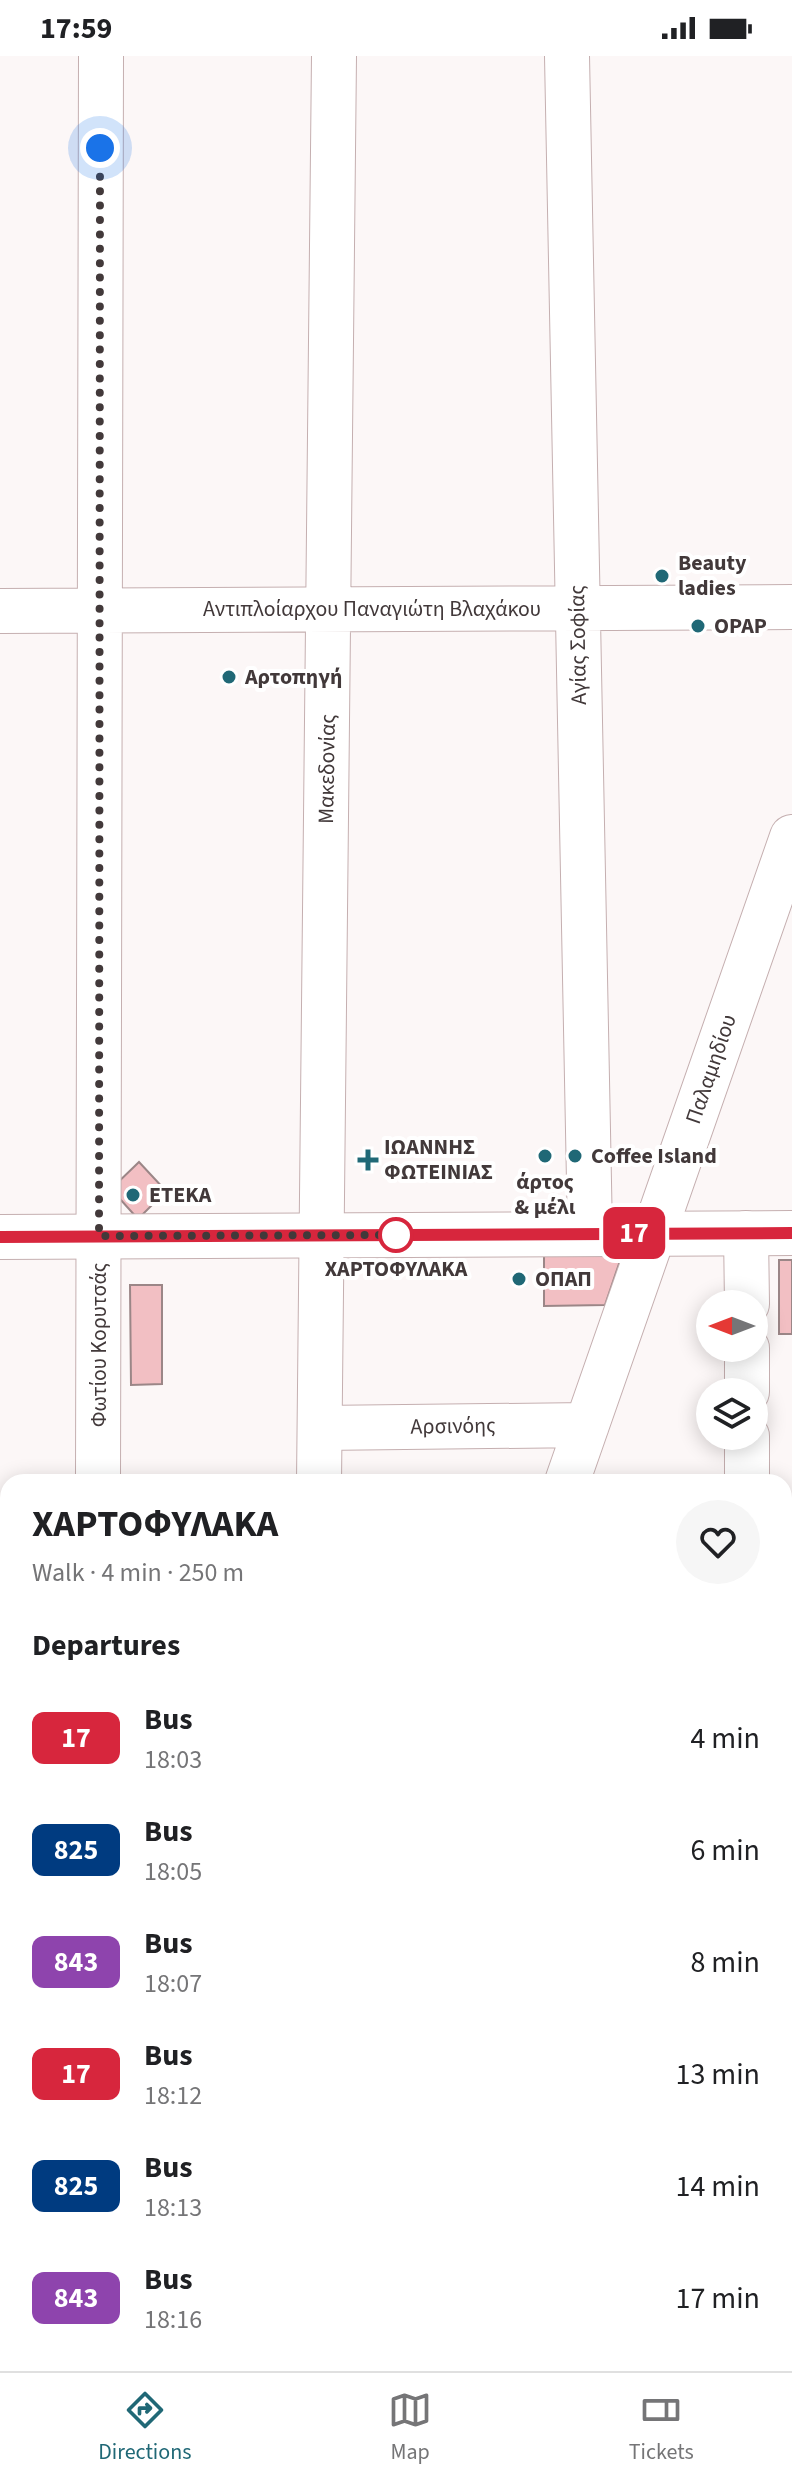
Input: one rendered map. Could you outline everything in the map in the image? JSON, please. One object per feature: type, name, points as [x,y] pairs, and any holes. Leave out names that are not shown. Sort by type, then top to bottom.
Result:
[{"type":"street","name":"Φωτίου Κορυτσάς","points":[[98,1474],[101,56]]},
{"type":"street","name":"Μακεδονίας","points":[[319,1474],[334,56]]},
{"type":"street","name":"Αγίας Σοφίας","points":[[567,56],[590,1233]]},
{"type":"street","name":"Αντιπλοίαρχου Παναγιώτη Βλαχάκου","points":[[0,611],[792,607]]},
{"type":"street","name":"Παλαμηδίου","points":[[570,1474],[792,837]]},
{"type":"street","points":[[746,1233],[747,1290]]},
{"type":"street","points":[[0,1237],[792,1233]]},
{"type":"street","name":"Αρσινόης","points":[[320,1428],[587,1425]]},
{"type":"street","points":[[747,1450],[747,1474]]},
{"type":"building","points":[[139,1162],[166,1191],[138,1219],[111,1189]]},
{"type":"building","points":[[544,1250],[623,1252],[605,1305],[544,1306]]},
{"type":"building","points":[[779,1260],[792,1260],[792,1334],[779,1334]]},
{"type":"building","points":[[130,1285],[162,1285],[162,1384],[131,1385]]},
{"type":"bus line","name":"17","points":[[0,1237],[792,1233]]},
{"type":"place","name":"Beauty ladies","points":[[662,576]]},
{"type":"place","name":"OPAP","points":[[698,626]]},
{"type":"place","name":"Αρτοπηγή","points":[[229,677]]},
{"type":"place","name":"άρτος & μέλι","points":[[545,1156]]},
{"type":"place","name":"Coffee Island","points":[[575,1156]]},
{"type":"place","name":"ΙΩΑΝΝΗΣ ΦΩΤΕΙΝΙΑΣ","points":[[368,1160]]},
{"type":"place","name":"ΕΤΕΚΑ","points":[[133,1195]]},
{"type":"place","name":"ΧΑΡΤΟΦΥΛΑΚΑ","points":[[396,1235]]},
{"type":"place","name":"ΟΠΑΠ","points":[[519,1279]]},
{"type":"route","points":[[100,148],[99,1236],[396,1235]]}]
